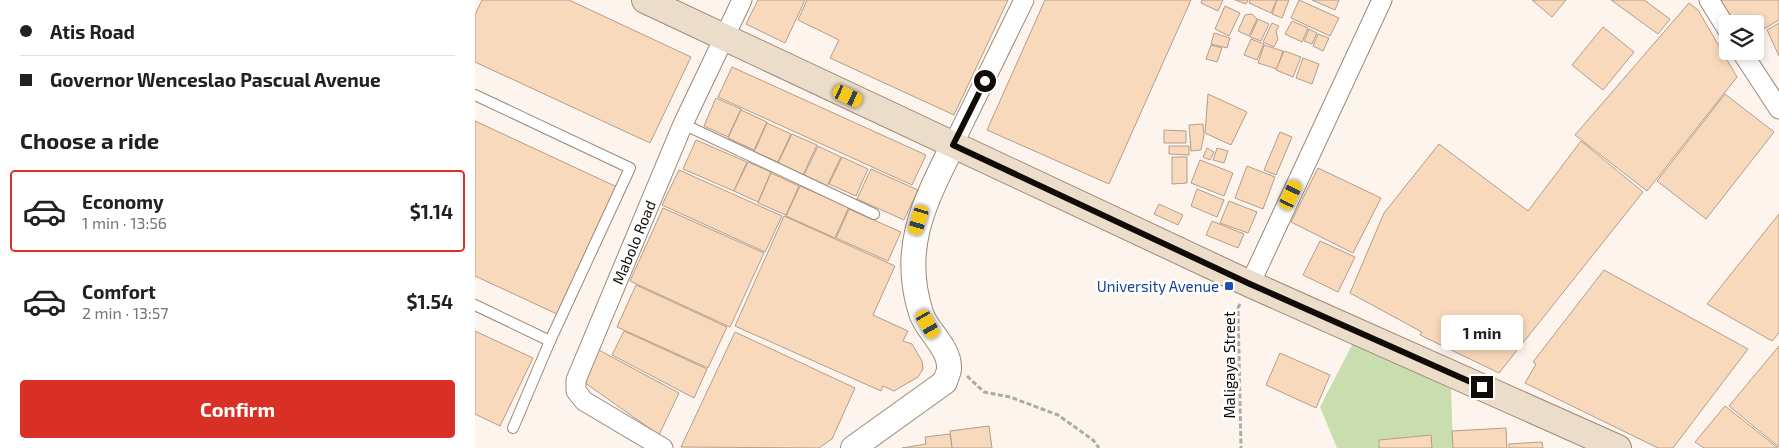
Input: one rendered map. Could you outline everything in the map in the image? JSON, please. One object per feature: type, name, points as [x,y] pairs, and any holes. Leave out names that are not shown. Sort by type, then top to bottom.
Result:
[{"type":"main road","points":[[645,0],[1250,284],[1618,448]]},
{"type":"street","name":"Mabolo Road","points":[[663,448],[584,401],[576,391],[576,380],[683,124],[742,0]]},
{"type":"street","points":[[853,448],[945,382],[949,367],[946,355],[922,314],[916,288],[915,235],[924,204],[1024,0]]},
{"type":"street","points":[[1250,284],[1383,0]]},
{"type":"street","points":[[1709,0],[1719,17]]},
{"type":"street","points":[[1747,60],[1779,109]]},
{"type":"lane","points":[[475,95],[631,168],[550,341],[513,428]]},
{"type":"lane","points":[[683,124],[874,214]]},
{"type":"lane","points":[[475,305],[550,341]]},
{"type":"path","name":"Maligaya Street","points":[[1241,448],[1238,308],[1250,284]]},
{"type":"path","points":[[946,355],[983,392],[1010,397],[1058,415],[1093,440],[1099,448]]},
{"type":"green space","points":[[1353,343],[1451,389],[1453,448],[1337,448],[1320,407]]},
{"type":"building","points":[[482,0],[569,0],[691,57],[650,143],[475,62],[475,15]]},
{"type":"building","points":[[758,0],[805,0],[785,43],[746,24]]},
{"type":"building","points":[[807,0],[1008,0],[954,115],[830,58],[839,40],[798,20]]},
{"type":"building","points":[[1045,0],[1191,0],[1109,184],[987,130]]},
{"type":"building","points":[[1202,0],[1223,0],[1218,11],[1201,3]]},
{"type":"building","points":[[1235,0],[1248,0],[1246,4]]},
{"type":"building","points":[[1250,0],[1277,0],[1271,13],[1249,3]]},
{"type":"building","points":[[1277,0],[1289,0],[1282,18],[1272,14]]},
{"type":"building","points":[[1299,0],[1339,18],[1330,36],[1291,18]]},
{"type":"building","points":[[1312,0],[1339,0],[1335,10]]},
{"type":"building","points":[[1532,0],[1566,0],[1552,17]]},
{"type":"building","points":[[1611,0],[1644,0],[1670,19],[1658,34]]},
{"type":"building","points":[[1719,0],[1779,0],[1779,20],[1764,29],[1764,15],[1728,15]]},
{"type":"building","points":[[1689,3],[1698,10],[1719,46],[1719,60],[1727,60],[1737,77],[1647,191],[1575,135]]},
{"type":"building","points":[[1225,6],[1240,13],[1229,36],[1215,29]]},
{"type":"building","points":[[1252,14],[1257,19],[1249,36],[1238,31],[1245,15]]},
{"type":"building","points":[[1258,19],[1269,24],[1261,41],[1250,37]]},
{"type":"building","points":[[1292,21],[1308,28],[1302,42],[1285,34]]},
{"type":"building","points":[[1272,23],[1279,26],[1276,31],[1278,39],[1274,47],[1263,42]]},
{"type":"building","points":[[1779,23],[1779,56],[1767,30]]},
{"type":"building","points":[[1603,27],[1634,52],[1603,90],[1572,65]]},
{"type":"building","points":[[1309,29],[1317,33],[1312,44],[1304,41]]},
{"type":"building","points":[[1214,33],[1230,38],[1227,48],[1211,44]]},
{"type":"building","points":[[1318,34],[1329,38],[1323,51],[1313,46]]},
{"type":"building","points":[[1251,39],[1264,44],[1257,60],[1244,55]]},
{"type":"building","points":[[1211,45],[1222,48],[1217,62],[1206,59]]},
{"type":"building","points":[[1264,45],[1283,51],[1277,69],[1258,63]]},
{"type":"building","points":[[1284,51],[1301,57],[1293,77],[1276,70]]},
{"type":"building","points":[[1303,58],[1319,64],[1312,84],[1296,78]]},
{"type":"building","points":[[732,67],[926,155],[912,185],[718,97]]},
{"type":"building","points":[[1208,94],[1247,112],[1231,145],[1205,133]]},
{"type":"building","points":[[1725,94],[1774,132],[1706,219],[1657,181]]},
{"type":"building","points":[[716,98],[741,109],[728,137],[704,126]]},
{"type":"building","points":[[741,110],[767,122],[754,150],[728,138]]},
{"type":"building","points":[[475,121],[617,187],[557,314],[475,276]]},
{"type":"building","points":[[767,123],[791,134],[778,162],[754,152]]},
{"type":"building","points":[[1203,124],[1204,135],[1201,150],[1191,151],[1189,125]]},
{"type":"building","points":[[1164,130],[1186,131],[1186,143],[1164,143]]},
{"type":"building","points":[[1280,132],[1292,137],[1276,175],[1264,170]]},
{"type":"building","points":[[792,134],[817,145],[803,175],[778,163]]},
{"type":"building","points":[[696,140],[747,162],[734,191],[683,169]]},
{"type":"building","points":[[1581,141],[1643,192],[1499,373],[1420,335],[1422,332],[1350,293],[1384,213],[1439,144],[1528,211]]},
{"type":"building","points":[[818,146],[841,157],[827,186],[804,175]]},
{"type":"building","points":[[1169,146],[1189,146],[1189,155],[1169,154]]},
{"type":"building","points":[[1207,148],[1214,152],[1210,160],[1203,157]]},
{"type":"building","points":[[1217,148],[1228,151],[1224,163],[1213,160]]},
{"type":"building","points":[[842,157],[868,169],[856,196],[829,184]]},
{"type":"building","points":[[1172,157],[1187,157],[1187,183],[1172,184]]},
{"type":"building","points":[[1200,160],[1233,173],[1224,196],[1191,183]]},
{"type":"building","points":[[748,162],[771,172],[758,202],[734,191]]},
{"type":"building","points":[[1247,166],[1275,177],[1263,209],[1235,198]]},
{"type":"building","points":[[1318,168],[1381,198],[1353,253],[1291,222]]},
{"type":"building","points":[[871,169],[918,190],[904,220],[857,199]]},
{"type":"building","points":[[679,170],[782,216],[765,252],[662,205]]},
{"type":"building","points":[[771,173],[799,186],[786,215],[758,203]]},
{"type":"building","points":[[800,186],[849,207],[835,238],[786,216]]},
{"type":"building","points":[[1197,189],[1224,200],[1217,217],[1191,206]]},
{"type":"building","points":[[1229,201],[1257,212],[1248,233],[1220,223]]},
{"type":"building","points":[[1159,204],[1183,215],[1178,225],[1154,214]]},
{"type":"building","points":[[663,208],[764,253],[730,327],[630,281]]},
{"type":"building","points":[[849,209],[901,232],[888,261],[836,238]]},
{"type":"building","points":[[1779,214],[1779,333],[1772,341],[1707,304]]},
{"type":"building","points":[[784,216],[895,266],[873,315],[908,331],[903,341],[912,344],[922,361],[923,369],[918,377],[894,391],[883,386],[881,391],[735,326]]},
{"type":"building","points":[[1212,221],[1244,234],[1238,248],[1206,235]]},
{"type":"building","points":[[1320,241],[1355,257],[1338,292],[1303,275]]},
{"type":"building","points":[[1604,270],[1748,349],[1673,448],[1658,448],[1525,383],[1536,364],[1533,362]]},
{"type":"building","points":[[636,285],[727,327],[708,368],[617,327]]},
{"type":"building","points":[[475,331],[533,358],[500,426],[475,414]]},
{"type":"building","points":[[624,331],[707,369],[694,398],[612,355]]},
{"type":"building","points":[[735,332],[855,388],[832,439],[819,448],[681,447]]},
{"type":"building","points":[[1779,346],[1779,447],[1729,406]]},
{"type":"building","points":[[597,349],[679,393],[659,435],[581,380]]},
{"type":"building","points":[[1280,353],[1330,375],[1316,408],[1266,385]]},
{"type":"building","points":[[1725,406],[1778,448],[1704,448],[1695,442]]},
{"type":"building","points":[[989,426],[992,448],[952,448],[950,431]]},
{"type":"building","points":[[1506,428],[1507,448],[1453,448],[1452,431]]},
{"type":"building","points":[[950,434],[952,448],[902,448],[926,444],[925,437]]},
{"type":"building","points":[[1431,435],[1432,448],[1379,448],[1379,440]]},
{"type":"building","points":[[1542,442],[1543,448],[1509,448],[1509,444]]},
{"type":"place","name":"University Avenue","points":[[1229,286]]},
{"type":"route","points":[[985,81],[953,145],[1250,284],[1482,387]]}]
